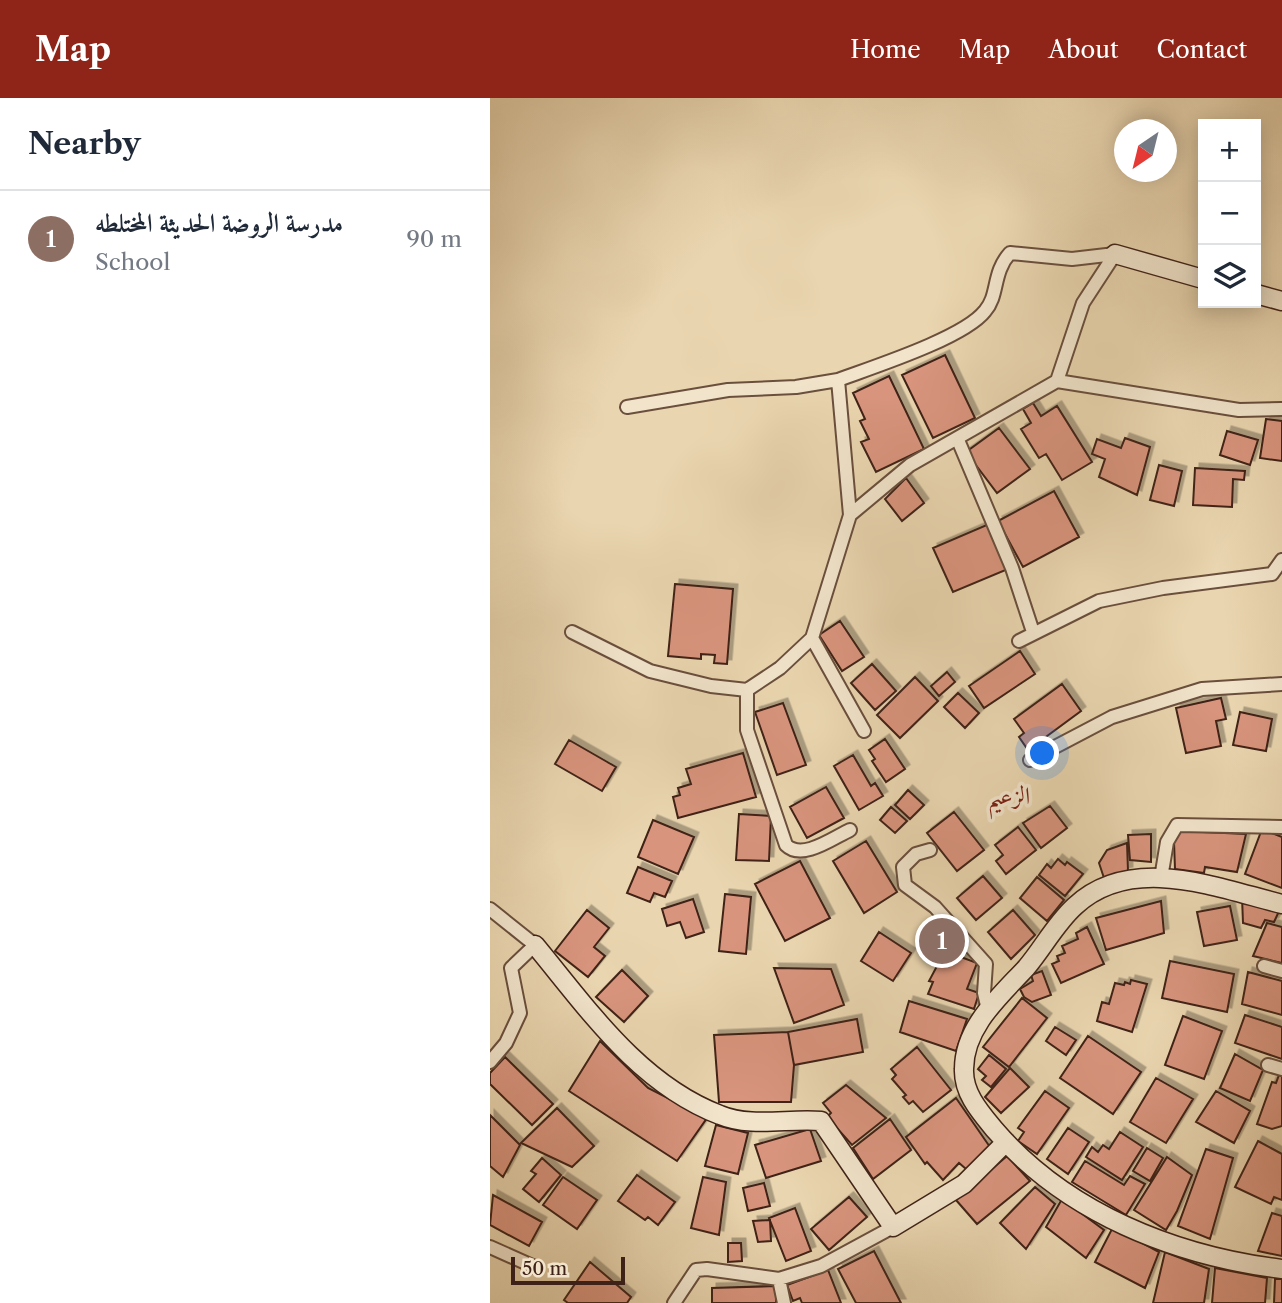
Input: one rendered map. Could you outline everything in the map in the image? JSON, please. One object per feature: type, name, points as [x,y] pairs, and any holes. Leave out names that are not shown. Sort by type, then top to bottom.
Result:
[{"type":"street","points":[[627,407],[728,390],[796,387],[838,380],[965,328],[985,311],[1000,265],[1010,253],[1072,259],[1115,254],[1198,278]]},
{"type":"street","points":[[1057,381],[1083,303],[1115,254]]},
{"type":"street","points":[[1261,295],[1282,301]]},
{"type":"street","points":[[572,632],[650,671],[710,686],[747,690],[780,668],[812,638],[850,515],[838,380]]},
{"type":"street","points":[[850,515],[911,465],[1057,381],[1239,410],[1282,409]]},
{"type":"street","points":[[958,440],[1012,568],[1033,632]]},
{"type":"street","points":[[1019,641],[1099,600],[1163,587],[1272,574],[1282,560]]},
{"type":"street","points":[[812,638],[864,731]]},
{"type":"street","points":[[1030,760],[1112,717],[1202,689],[1282,684]]},
{"type":"street","points":[[747,690],[747,730],[786,845],[792,851],[801,852],[850,830]]},
{"type":"street","points":[[1161,878],[1167,842],[1177,825],[1282,827]]},
{"type":"street","points":[[930,850],[916,854],[902,867],[905,885],[935,907],[986,964],[984,992],[988,1010]]},
{"type":"street","points":[[1282,904],[1213,885],[1161,878],[1125,880],[1101,886],[1074,906],[1040,952],[988,1010],[973,1033],[965,1053],[963,1071],[977,1108],[1006,1142],[1084,1204],[1145,1236],[1232,1263],[1282,1269]]},
{"type":"street","points":[[490,909],[535,945],[616,1042],[659,1081],[721,1116],[794,1123],[821,1121],[892,1227]]},
{"type":"street","points":[[490,1062],[506,1043],[520,1013],[511,968],[535,945]]},
{"type":"street","points":[[1264,966],[1282,971]]},
{"type":"street","points":[[1268,1065],[1282,1069]]},
{"type":"street","points":[[674,1303],[696,1270],[707,1269],[779,1279],[821,1266],[964,1184],[1006,1142]]},
{"type":"street","points":[[490,1247],[537,1268]]},
{"type":"street","points":[[779,1279],[784,1303]]},
{"type":"building","points":[[945,355],[975,418],[933,438],[902,375]]},
{"type":"building","points":[[889,376],[924,449],[876,472],[861,442],[869,439],[860,421],[865,419],[853,393]]},
{"type":"building","points":[[1033,403],[1041,416],[1057,406],[1092,462],[1062,480],[1046,454],[1039,458],[1021,429],[1031,423],[1023,409]]},
{"type":"building","points":[[1266,419],[1282,421],[1282,461],[1260,458]]},
{"type":"building","points":[[999,428],[1030,469],[997,493],[966,452]]},
{"type":"building","points":[[1227,431],[1258,440],[1250,465],[1220,455]]},
{"type":"building","points":[[1125,438],[1150,447],[1137,495],[1099,477],[1105,459],[1092,454],[1097,439],[1121,448]]},
{"type":"building","points":[[1159,465],[1182,471],[1174,506],[1150,500]]},
{"type":"building","points":[[1195,468],[1245,471],[1244,480],[1233,479],[1232,507],[1193,505]]},
{"type":"building","points":[[906,478],[924,503],[902,521],[885,499]]},
{"type":"building","points":[[1054,491],[1079,537],[1023,567],[998,521]]},
{"type":"building","points":[[989,524],[1008,569],[953,592],[933,548]]},
{"type":"building","points":[[675,584],[733,589],[727,664],[714,663],[715,655],[701,654],[701,659],[668,656]]},
{"type":"building","points":[[840,621],[864,657],[842,671],[819,635]]},
{"type":"building","points":[[1020,651],[1035,674],[984,708],[969,686]]},
{"type":"building","points":[[872,664],[896,691],[875,710],[851,683]]},
{"type":"building","points":[[947,672],[955,682],[939,696],[931,686]]},
{"type":"building","points":[[915,677],[938,701],[900,738],[877,715]]},
{"type":"building","points":[[1062,684],[1081,711],[1028,750],[1019,737],[1024,733],[1014,719]]},
{"type":"building","points":[[958,693],[979,713],[965,728],[944,707]]},
{"type":"building","points":[[1221,698],[1226,719],[1216,721],[1221,746],[1186,753],[1176,708]]},
{"type":"building","points":[[783,703],[806,765],[777,775],[755,712]]},
{"type":"building","points":[[1240,712],[1272,719],[1266,751],[1233,745]]},
{"type":"building","points":[[885,739],[905,769],[886,782],[872,761],[875,759],[869,750]]},
{"type":"building","points":[[569,740],[616,767],[602,791],[555,764]]},
{"type":"building","points":[[743,753],[756,797],[678,818],[673,797],[680,795],[678,788],[691,784],[686,769]]},
{"type":"building","points":[[853,755],[871,786],[875,783],[883,796],[859,810],[834,766]]},
{"type":"building","points":[[826,787],[844,818],[807,838],[790,807]]},
{"type":"building","points":[[908,790],[924,805],[910,819],[895,805]]},
{"type":"building","points":[[1050,806],[1067,828],[1041,848],[1023,823]]},
{"type":"building","points":[[891,807],[907,821],[895,833],[880,820]]},
{"type":"building","points":[[954,812],[984,850],[957,871],[927,833]]},
{"type":"building","points":[[739,814],[771,816],[769,861],[736,860]]},
{"type":"building","points":[[653,820],[694,837],[678,874],[638,857]]},
{"type":"building","points":[[1018,827],[1036,850],[1006,874],[996,861],[1003,855],[995,845]]},
{"type":"building","points":[[1262,829],[1282,837],[1282,888],[1245,874]]},
{"type":"building","points":[[1181,831],[1246,834],[1237,872],[1205,867],[1204,873],[1175,869],[1174,842]]},
{"type":"building","points":[[1151,834],[1151,862],[1130,860],[1128,835]]},
{"type":"building","points":[[866,841],[897,892],[864,913],[833,861]]},
{"type":"building","points":[[1127,843],[1128,871],[1104,878],[1099,863],[1107,850]]},
{"type":"building","points":[[1058,859],[1083,874],[1065,896],[1039,875],[1047,864],[1051,868]]},
{"type":"building","points":[[800,861],[830,918],[785,941],[755,884]]},
{"type":"building","points":[[638,867],[672,881],[665,897],[654,893],[650,902],[627,893]]},
{"type":"building","points":[[983,876],[1002,898],[976,920],[957,898]]},
{"type":"building","points":[[1037,877],[1064,900],[1047,921],[1020,898]]},
{"type":"building","points":[[725,894],[751,897],[746,954],[719,951]]},
{"type":"building","points":[[1242,897],[1281,907],[1274,922],[1265,920],[1261,928],[1243,923]]},
{"type":"building","points":[[693,899],[704,932],[686,938],[680,922],[667,926],[662,909]]},
{"type":"building","points":[[1161,901],[1164,933],[1106,950],[1096,918]]},
{"type":"building","points":[[1230,906],[1237,940],[1204,946],[1197,912]]},
{"type":"building","points":[[587,910],[609,928],[594,947],[605,956],[588,977],[555,951]]},
{"type":"building","points":[[1013,910],[1035,935],[1011,959],[988,932]]},
{"type":"building","points":[[1267,923],[1282,927],[1282,963],[1253,956]]},
{"type":"building","points":[[1087,927],[1104,964],[1061,983],[1052,964],[1059,961],[1057,956],[1065,953],[1062,946],[1078,939],[1076,933]]},
{"type":"building","points":[[879,932],[911,953],[893,981],[861,961]]},
{"type":"building","points":[[945,951],[977,963],[967,989],[979,993],[974,1009],[928,994],[933,982],[929,981]]},
{"type":"building","points":[[1170,961],[1234,974],[1227,1012],[1162,998]]},
{"type":"building","points":[[774,968],[831,969],[844,1005],[794,1023]]},
{"type":"building","points":[[622,970],[648,996],[624,1022],[596,997]]},
{"type":"building","points":[[1042,971],[1051,995],[1032,1002],[1024,997],[1020,989],[1033,981],[1031,975]]},
{"type":"building","points":[[1248,972],[1282,981],[1282,1015],[1242,1004]]},
{"type":"building","points":[[1131,980],[1147,984],[1132,1032],[1097,1021],[1102,1002],[1109,1004],[1115,983],[1130,984]]},
{"type":"building","points":[[1022,998],[1047,1018],[1009,1067],[983,1047]]},
{"type":"building","points":[[909,1001],[967,1019],[956,1051],[900,1032]]},
{"type":"building","points":[[1245,1015],[1282,1027],[1282,1059],[1235,1043]]},
{"type":"building","points":[[1183,1016],[1222,1031],[1204,1079],[1165,1065]]},
{"type":"building","points":[[857,1019],[863,1052],[794,1065],[788,1032]]},
{"type":"building","points":[[1055,1027],[1076,1040],[1066,1055],[1046,1041]]},
{"type":"building","points":[[788,1032],[794,1065],[791,1102],[719,1102],[714,1035]]},
{"type":"building","points":[[1088,1036],[1141,1072],[1113,1114],[1060,1078]]},
{"type":"building","points":[[600,1041],[648,1088],[707,1118],[677,1161],[569,1091]]},
{"type":"building","points":[[917,1047],[951,1090],[923,1112],[913,1101],[909,1104],[903,1097],[906,1095],[892,1079],[896,1075],[891,1069]]},
{"type":"building","points":[[1235,1054],[1263,1070],[1250,1101],[1220,1088]]},
{"type":"building","points":[[989,1055],[1006,1069],[991,1087],[982,1080],[986,1076],[978,1069]]},
{"type":"building","points":[[505,1057],[553,1104],[532,1125],[490,1084],[490,1073]]},
{"type":"building","points":[[1010,1068],[1029,1087],[1001,1113],[985,1097]]},
{"type":"building","points":[[1279,1075],[1282,1076],[1282,1126],[1272,1129],[1257,1124],[1272,1082],[1276,1083]]},
{"type":"building","points":[[1156,1078],[1193,1099],[1166,1143],[1130,1122]]},
{"type":"building","points":[[846,1085],[886,1118],[852,1145],[827,1117],[831,1113],[823,1103]]},
{"type":"building","points":[[1045,1091],[1069,1108],[1037,1154],[1018,1141],[1024,1132],[1018,1128]]},
{"type":"building","points":[[1216,1091],[1250,1111],[1234,1143],[1196,1122]]},
{"type":"building","points":[[956,1098],[990,1147],[966,1169],[959,1163],[943,1180],[927,1162],[925,1164],[906,1137]]},
{"type":"building","points":[[557,1108],[594,1146],[572,1167],[521,1143]]},
{"type":"building","points":[[490,1115],[520,1145],[503,1177],[490,1166]]},
{"type":"building","points":[[890,1119],[911,1150],[873,1179],[853,1148]]},
{"type":"building","points":[[716,1125],[748,1133],[738,1174],[705,1166]]},
{"type":"building","points":[[1068,1128],[1089,1142],[1068,1174],[1047,1159]]},
{"type":"building","points":[[810,1129],[821,1161],[766,1178],[755,1145]]},
{"type":"building","points":[[1120,1132],[1143,1147],[1122,1180],[1086,1157],[1092,1147],[1098,1152],[1103,1145],[1109,1149]]},
{"type":"building","points":[[1258,1141],[1282,1154],[1282,1200],[1274,1197],[1271,1204],[1235,1187]]},
{"type":"building","points":[[1147,1148],[1163,1158],[1150,1181],[1133,1171]]},
{"type":"building","points":[[1206,1149],[1233,1158],[1210,1239],[1178,1226]]},
{"type":"building","points":[[1007,1156],[1030,1181],[977,1224],[956,1200]]},
{"type":"building","points":[[1167,1157],[1192,1175],[1166,1230],[1134,1210]]},
{"type":"building","points":[[542,1158],[561,1175],[539,1202],[523,1189],[536,1174],[531,1171]]},
{"type":"building","points":[[1085,1161],[1124,1185],[1130,1176],[1145,1184],[1126,1215],[1072,1182]]},
{"type":"building","points":[[637,1175],[675,1202],[658,1225],[648,1217],[645,1220],[618,1201]]},
{"type":"building","points":[[563,1177],[597,1200],[577,1229],[543,1205]]},
{"type":"building","points":[[703,1177],[726,1182],[719,1235],[691,1228]]},
{"type":"building","points":[[764,1183],[770,1206],[748,1211],[743,1188]]},
{"type":"building","points":[[1035,1187],[1055,1204],[1026,1249],[1000,1223]]},
{"type":"building","points":[[493,1195],[542,1222],[529,1246],[490,1225]]},
{"type":"building","points":[[849,1197],[867,1217],[829,1250],[811,1229]]},
{"type":"building","points":[[1062,1199],[1104,1230],[1086,1258],[1046,1227]]},
{"type":"building","points":[[795,1208],[811,1251],[786,1261],[769,1218]]},
{"type":"building","points":[[1272,1213],[1282,1216],[1282,1256],[1258,1251]]},
{"type":"building","points":[[770,1220],[771,1241],[758,1242],[753,1221]]},
{"type":"building","points":[[1113,1227],[1159,1252],[1145,1288],[1095,1262]]},
{"type":"building","points":[[728,1243],[741,1243],[742,1261],[728,1262]]},
{"type":"building","points":[[874,1251],[901,1303],[856,1303],[838,1269]]},
{"type":"building","points":[[1165,1252],[1209,1269],[1204,1303],[1153,1303]]},
{"type":"building","points":[[590,1262],[631,1297],[627,1303],[568,1303],[564,1300]]},
{"type":"building","points":[[1215,1268],[1267,1278],[1265,1303],[1212,1303]]},
{"type":"building","points":[[828,1270],[841,1303],[802,1303],[800,1298],[793,1301],[787,1285]]},
{"type":"building","points":[[1275,1279],[1282,1279],[1282,1303],[1274,1303]]},
{"type":"building","points":[[776,1286],[776,1303],[712,1303],[712,1288]]},
{"type":"place","name":"مدرسة الروضة الحديثة المختلطه","points":[[942,941]]},
{"type":"district","name":"الزعيم","points":[[1009,796]]}]
